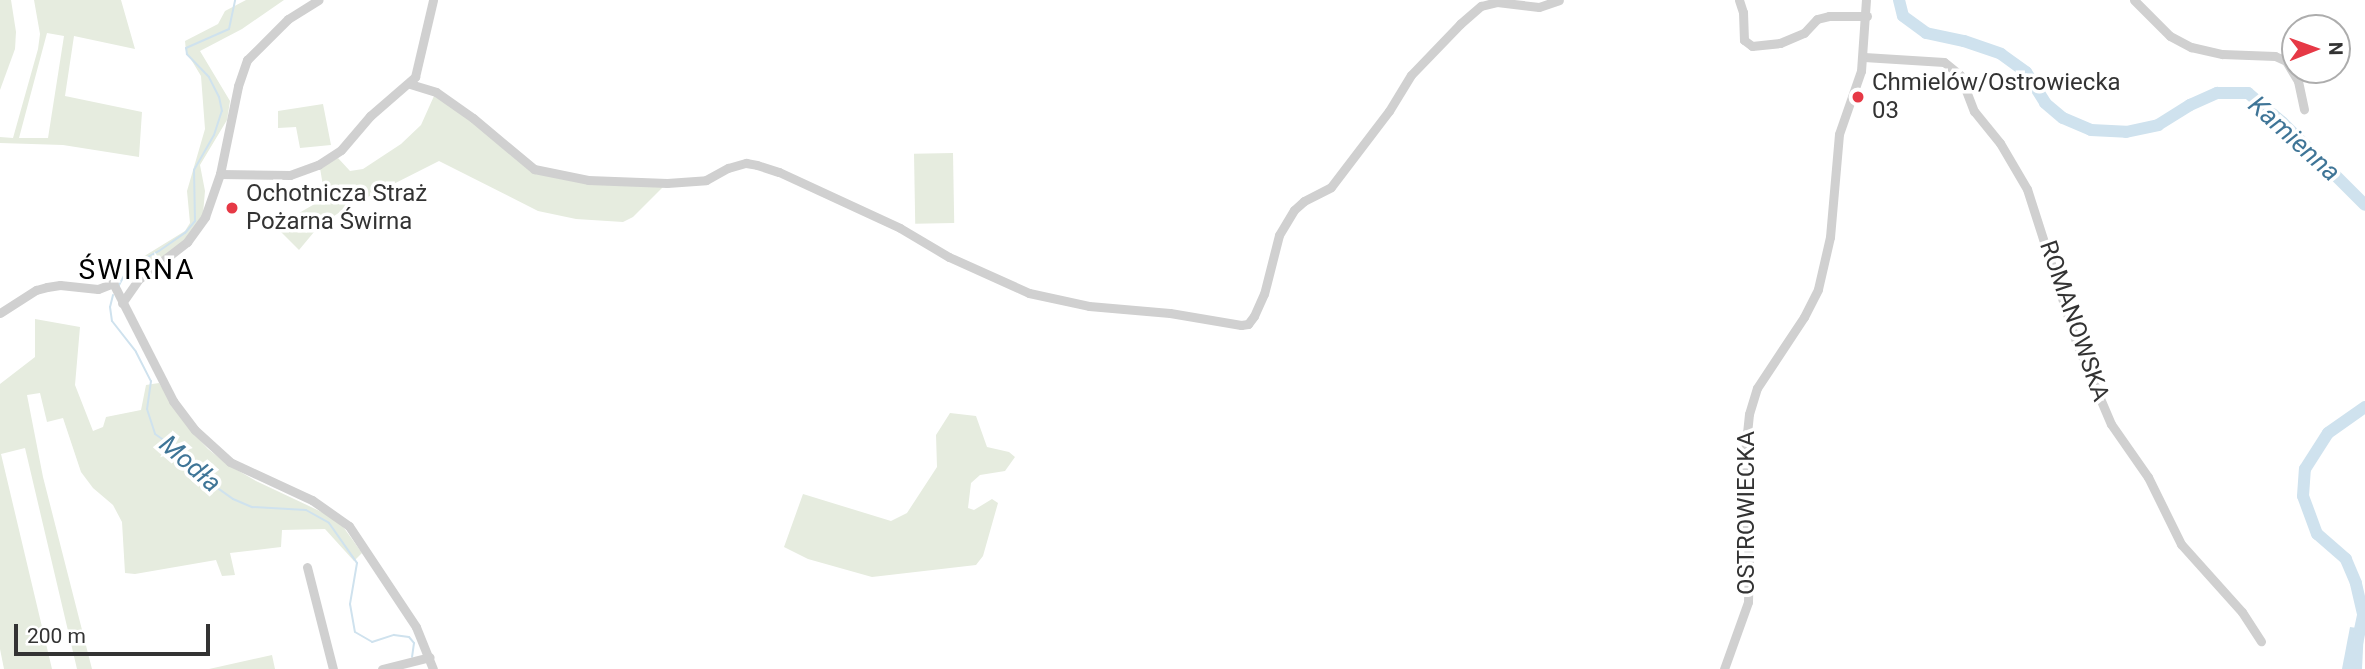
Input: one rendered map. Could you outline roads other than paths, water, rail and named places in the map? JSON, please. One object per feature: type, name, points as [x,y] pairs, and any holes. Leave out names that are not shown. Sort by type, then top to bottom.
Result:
[{"type":"street","points":[[0,313],[36,290],[47,287],[60,285],[117,292],[139,279],[187,242],[199,228],[220,174],[238,86],[247,60],[288,19],[318,0]]},
{"type":"street","points":[[220,174],[277,176],[318,165],[341,150],[370,116],[410,84],[418,69],[433,0]]},
{"type":"street","points":[[410,84],[436,92],[473,118],[534,169],[588,180],[667,183],[706,180],[728,168],[746,163],[757,165],[900,228],[949,257],[1029,293],[1076,304],[1170,313],[1241,325],[1248,324],[1264,294],[1279,234],[1287,220],[1304,201],[1331,187],[1338,180],[1389,111],[1411,75],[1481,6],[1507,1],[1539,7],[1559,0]]},
{"type":"street","points":[[1739,0],[1743,12],[1744,40],[1752,46],[1768,46],[1804,33],[1817,19],[1829,16],[1867,16]]},
{"type":"street","name":"OSTROWIECKA","points":[[1724,669],[1748,602],[1750,570],[1743,472],[1749,414],[1757,388],[1804,317],[1818,289],[1830,237],[1837,144],[1864,57],[1866,0]]},
{"type":"street","points":[[2134,0],[2170,36],[2191,47],[2222,54],[2275,56],[2286,61],[2298,80],[2304,109]]},
{"type":"street","name":"ROMANOWSKA","points":[[1864,57],[1944,62],[1960,75],[1975,111],[2000,143],[2027,189],[2076,342],[2111,424],[2148,477],[2181,544],[2242,612],[2261,642]]},
{"type":"street","points":[[117,292],[173,401],[195,430],[230,462],[312,500],[345,522],[408,613],[430,657],[433,669]]},
{"type":"street","points":[[307,566],[333,669]]},
{"type":"street","points":[[382,669],[430,657]]},
{"type":"water","points":[[2350,627],[2364,629],[2362,669],[2342,669]]},
{"type":"waterway","name":"Modła","points":[[118,287],[128,268],[185,233],[195,221],[194,170],[214,135],[222,111],[219,97],[209,77],[187,54],[186,48],[229,29],[235,0]]},
{"type":"waterway","name":"Kamienna","points":[[1899,0],[1903,16],[1926,33],[1964,41],[2001,54],[2026,72],[2045,103],[2063,118],[2091,130],[2126,132],[2158,125],[2190,105],[2217,93],[2248,93],[2282,122],[2365,205]]},
{"type":"waterway","name":"Modła","points":[[113,295],[110,307],[112,321],[136,352],[151,381],[147,409],[155,434],[172,446],[188,467],[233,499],[252,507],[306,510],[329,523],[357,563],[350,604],[355,632],[372,642],[394,635],[409,637],[414,643],[412,657]]},
{"type":"waterway","name":"Kamienna","points":[[2355,669],[2355,653],[2363,614],[2356,583],[2346,559],[2317,534],[2303,496],[2305,469],[2328,433],[2365,407]]},
{"type":"place","name":"Chmielów/Ostrowiecka 03","points":[[1858,97]]},
{"type":"place","name":"Ochotnicza Straż Pożarna Świrna","points":[[232,208]]},
{"type":"district","name":"ŚWIRNA","points":[[137,270]]}]
